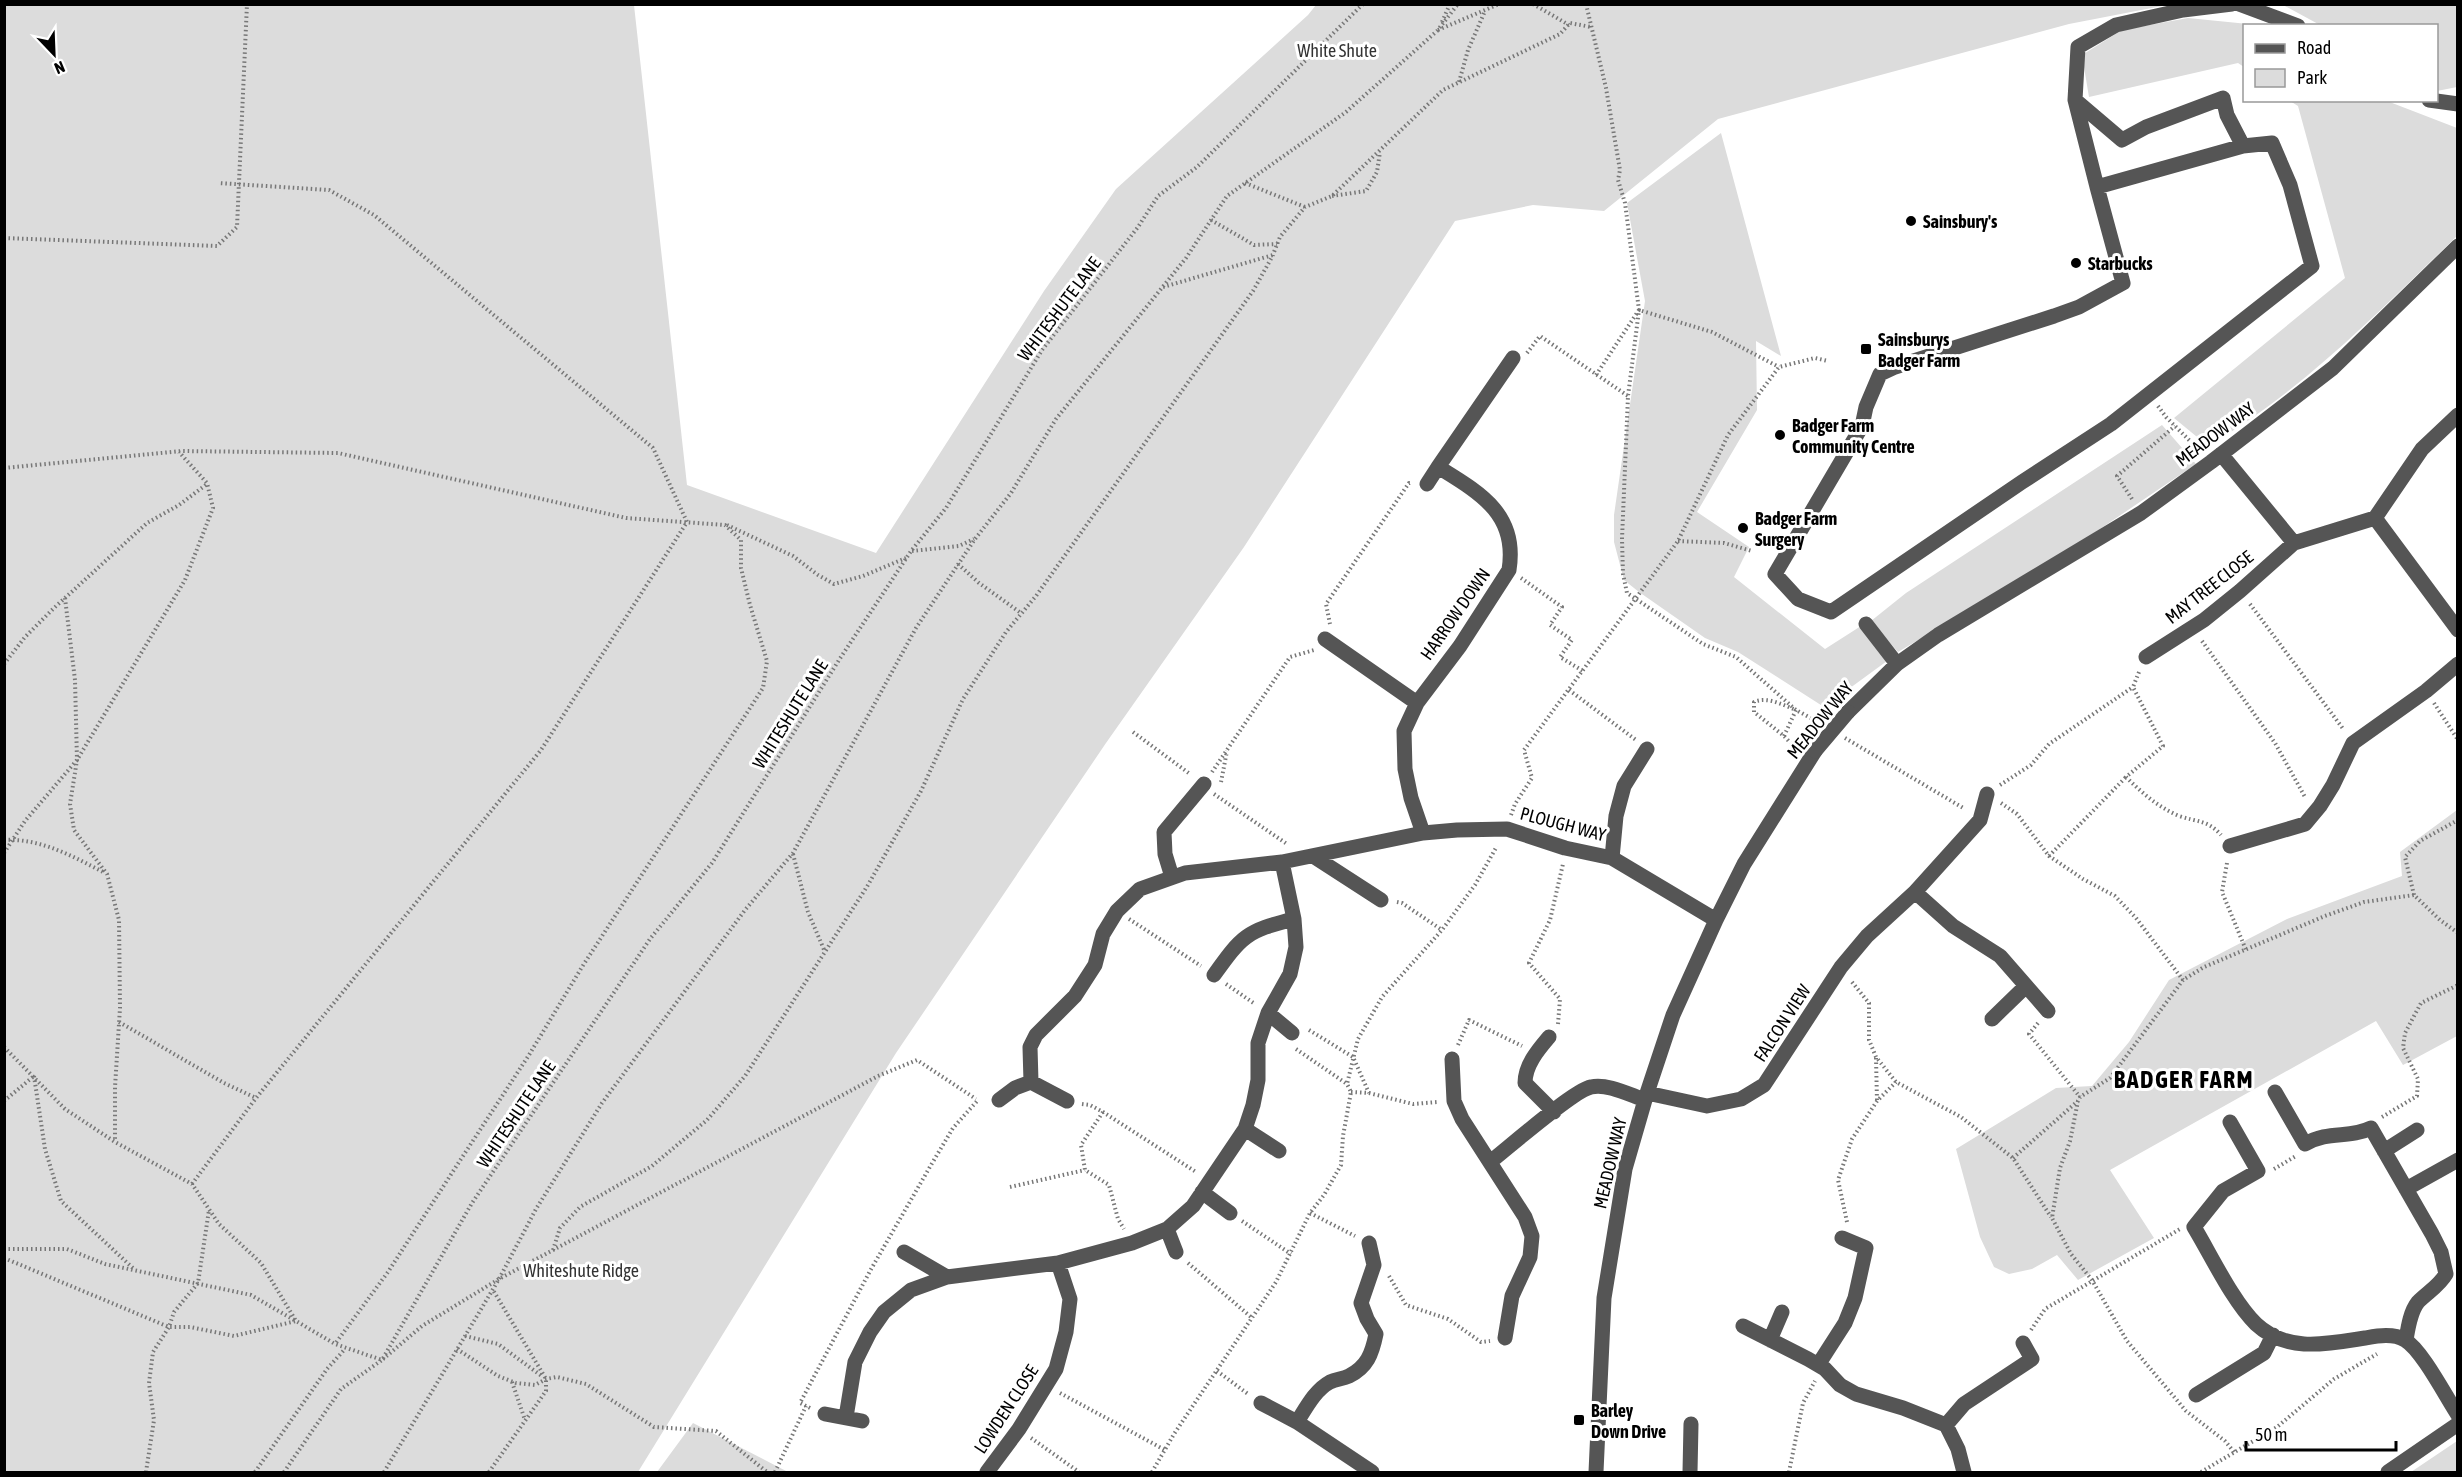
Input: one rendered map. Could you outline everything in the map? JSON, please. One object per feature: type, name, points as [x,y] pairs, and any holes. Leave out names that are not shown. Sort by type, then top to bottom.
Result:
[{"type":"street","points":[[2097,187],[2242,146],[2272,142],[2290,185],[2312,266],[2151,395],[2111,424],[1982,508],[1831,612],[1798,599],[1775,574],[1862,426],[1866,407],[1880,374],[1906,363],[2079,307],[2123,283],[2097,187],[2075,100],[2078,47],[2116,25],[2183,10],[2232,4]]},
{"type":"street","points":[[2239,4],[2293,24]]},
{"type":"street","points":[[2075,100],[2122,140],[2146,127],[2223,98],[2227,115],[2242,146]]},
{"type":"street","points":[[2438,101],[2457,104]]},
{"type":"street","name":"MEADOW WAY","points":[[1596,1473],[1604,1298],[1625,1169],[1646,1096],[1673,1015],[1716,920],[1744,864],[1812,756],[1848,712],[1897,664],[1938,635],[2141,513],[2221,454],[2333,368],[2457,246]]},
{"type":"street","points":[[1427,484],[1513,358]]},
{"type":"street","points":[[2457,415],[2422,449],[2375,518],[2457,630]]},
{"type":"street","points":[[2221,454],[2294,543]]},
{"type":"street","name":"HARROW DOWN","points":[[1423,833],[1411,798],[1405,769],[1404,731],[1417,703],[1460,646],[1509,570],[1511,560],[1509,537],[1502,517],[1483,496],[1438,467]]},
{"type":"street","name":"MAY TREE CLOSE","points":[[2146,657],[2193,628],[2240,591],[2294,543],[2375,518]]},
{"type":"street","points":[[1866,624],[1897,664]]},
{"type":"street","points":[[1324,639],[1417,703]]},
{"type":"street","points":[[2230,846],[2305,824],[2332,785],[2353,743],[2426,690],[2457,664]]},
{"type":"street","points":[[1612,858],[1616,816],[1624,786],[1647,749]]},
{"type":"street","points":[[1172,877],[1165,854],[1164,832],[1204,784]]},
{"type":"street","name":"FALCON VIEW","points":[[1490,1162],[1590,1087],[1602,1087],[1707,1106],[1742,1099],[1764,1085],[1840,967],[1884,920],[1915,892],[1980,820],[1987,794]]},
{"type":"street","name":"PLOUGH WAY","points":[[1031,1082],[1030,1047],[1036,1035],[1075,996],[1095,965],[1103,934],[1117,912],[1140,890],[1185,873],[1282,862],[1423,833],[1507,829],[1566,848],[1612,858],[1716,920]]},
{"type":"street","points":[[1313,856],[1381,900]]},
{"type":"street","points":[[846,1417],[855,1362],[870,1332],[884,1312],[911,1290],[946,1277],[1058,1263],[1132,1243],[1167,1229],[1193,1206],[1245,1129],[1258,1080],[1258,1043],[1268,1013],[1290,974],[1296,947],[1294,919],[1282,862]]},
{"type":"street","points":[[1915,892],[1953,926],[2000,956],[2048,1011]]},
{"type":"street","points":[[1214,975],[1237,943],[1260,927],[1294,919]]},
{"type":"street","points":[[1992,1019],[2026,986]]},
{"type":"street","points":[[1268,1013],[1292,1033]]},
{"type":"street","points":[[1549,1037],[1536,1053],[1525,1076],[1525,1083],[1554,1112]]},
{"type":"street","points":[[1452,1059],[1454,1101],[1462,1119],[1526,1216],[1532,1236],[1530,1257],[1512,1296],[1505,1338]]},
{"type":"street","points":[[999,1100],[1015,1088],[1031,1082],[1067,1101]]},
{"type":"street","points":[[2275,1092],[2305,1144],[2318,1137],[2359,1134],[2371,1128],[2441,1252],[2446,1274],[2440,1284]]},
{"type":"street","points":[[2230,1122],[2258,1171],[2223,1191],[2194,1227],[2236,1298],[2256,1324],[2288,1342],[2312,1346],[2380,1335],[2400,1338],[2423,1360],[2457,1415]]},
{"type":"street","points":[[1245,1129],[1280,1151]]},
{"type":"street","points":[[2384,1151],[2417,1130]]},
{"type":"street","points":[[2406,1189],[2457,1160]]},
{"type":"street","points":[[1206,1186],[1230,1213]]},
{"type":"street","points":[[1167,1229],[1176,1252]]},
{"type":"street","points":[[1820,1366],[1845,1323],[1855,1298],[1866,1248],[1842,1238]]},
{"type":"street","points":[[1297,1422],[1313,1396],[1330,1382],[1347,1377],[1364,1366],[1373,1352],[1376,1334],[1361,1303],[1374,1265],[1369,1243]]},
{"type":"street","points":[[904,1252],[946,1277]]},
{"type":"street","name":"LOWDEN CLOSE","points":[[987,1473],[1019,1429],[1056,1369],[1066,1332],[1070,1299],[1058,1263]]},
{"type":"street","points":[[2400,1338],[2417,1303],[2457,1273]]},
{"type":"street","points":[[1770,1340],[1782,1312]]},
{"type":"street","points":[[1743,1326],[1820,1366],[1840,1385],[1856,1394],[1903,1408],[1946,1425],[1958,1449],[1964,1473]]},
{"type":"street","points":[[2196,1395],[2264,1353],[2273,1335]]},
{"type":"street","points":[[1946,1425],[1964,1404],[2032,1359],[2023,1343]]},
{"type":"street","points":[[1261,1403],[1297,1422],[1372,1473]]},
{"type":"street","points":[[825,1414],[862,1421]]},
{"type":"street","points":[[1690,1473],[1691,1424]]},
{"type":"street","points":[[2388,1473],[2457,1424]]},
{"type":"path","points":[[4,238],[217,246],[237,227],[247,4]]},
{"type":"path","name":"WHITESHUTE LANE","points":[[284,1473],[341,1389],[382,1360],[472,1203],[650,939],[712,863],[907,557],[946,508],[1042,350],[1138,227],[1158,196],[1197,167],[1363,4]]},
{"type":"path","points":[[1437,31],[1450,4]]},
{"type":"path","points":[[384,1473],[499,1279],[536,1209],[602,1103],[745,910],[793,853],[916,628],[975,538],[1011,493],[1056,419],[1186,258],[1227,196],[1346,112],[1437,31],[1458,4]]},
{"type":"path","points":[[1437,31],[1499,4]]},
{"type":"path","points":[[1533,4],[1569,25]]},
{"type":"path","points":[[1586,4],[1606,88],[1620,170],[1618,180],[1625,203],[1639,310],[1628,396],[1623,574],[1626,593],[1703,644],[1736,657],[1796,710]]},
{"type":"path","points":[[1459,82],[1468,50],[1485,12]]},
{"type":"path","points":[[1332,196],[1443,90],[1560,34],[1570,23],[1591,27]]},
{"type":"path","points":[[553,1250],[560,1228],[580,1207],[652,1166],[707,1120],[745,1076],[868,885],[921,792],[963,699],[1006,632],[1247,300],[1273,255],[1280,237],[1305,207],[1332,196],[1366,191],[1377,172],[1380,151]]},
{"type":"path","points":[[218,183],[329,190],[374,215],[653,448],[687,522]]},
{"type":"path","points":[[1245,183],[1305,207]]},
{"type":"path","points":[[1211,220],[1254,245],[1277,244]]},
{"type":"path","points":[[1162,287],[1273,255]]},
{"type":"path","points":[[1639,310],[1712,332],[1779,367]]},
{"type":"path","points":[[1596,375],[1639,310]]},
{"type":"path","points":[[1513,358],[1524,358],[1540,336],[1628,396]]},
{"type":"path","points":[[1347,1084],[1358,1039],[1382,997],[1442,930],[1475,885],[1507,829],[1515,804],[1532,778],[1524,750],[1678,541],[1728,435],[1779,367],[1815,358],[1828,361]]},
{"type":"path","points":[[2151,395],[2175,426],[2197,448]]},
{"type":"path","points":[[2141,513],[2117,476],[2175,426]]},
{"type":"path","points":[[4,853],[25,821],[77,760],[185,580],[213,508],[207,483],[178,452]]},
{"type":"path","points":[[4,468],[178,452],[338,453],[626,518],[726,525],[793,556],[834,584],[863,576],[907,557]]},
{"type":"path","points":[[4,664],[25,637],[147,523],[179,505],[207,483]]},
{"type":"path","points":[[1204,784],[1290,657],[1324,639],[1326,604],[1409,483],[1427,484]]},
{"type":"path","points":[[192,1184],[256,1098],[541,750],[687,522]]},
{"type":"path","points":[[335,1344],[388,1272],[763,688],[767,661],[741,568],[741,540],[726,525]]},
{"type":"path","points":[[911,551],[959,546],[975,538]]},
{"type":"path","points":[[1678,541],[1724,543],[1752,551]]},
{"type":"path","points":[[958,564],[979,584],[1021,613]]},
{"type":"path","points":[[1509,570],[1562,607],[1550,625],[1572,640],[1560,657],[1582,671]]},
{"type":"path","points":[[2240,591],[2353,743]]},
{"type":"path","points":[[65,598],[75,680],[77,760],[70,804],[74,830],[107,874],[119,920],[119,1022],[115,1087],[115,1142]]},
{"type":"path","points":[[2193,628],[2275,742],[2314,813]]},
{"type":"path","points":[[2146,657],[2133,687],[2049,744],[2031,765],[1987,794],[2017,814],[2049,856],[2083,879],[2115,896],[2136,918],[2183,980]]},
{"type":"path","points":[[2049,856],[2126,777],[2163,746],[2133,687]]},
{"type":"path","points":[[1569,690],[1647,749]]},
{"type":"path","points":[[2426,690],[2457,740]]},
{"type":"path","points":[[1812,756],[1754,712],[1754,702],[1761,699],[1767,700],[1796,710],[1826,727]]},
{"type":"path","points":[[1784,736],[1796,710]]},
{"type":"path","points":[[1836,733],[1956,802]]},
{"type":"path","points":[[1218,797],[1228,747]]},
{"type":"path","points":[[2126,777],[2148,799],[2178,815],[2212,825],[2230,846],[2222,892],[2246,950]]},
{"type":"path","points":[[2457,820],[2421,841],[2405,857],[2414,895],[2457,933]]},
{"type":"path","points":[[4,840],[13,839],[58,849],[107,874]]},
{"type":"path","points":[[1549,1037],[1558,1024],[1560,999],[1529,963],[1550,920],[1566,848]]},
{"type":"path","points":[[793,853],[808,912],[825,953]]},
{"type":"path","points":[[2013,1158],[2079,1099],[2110,1078],[2183,980],[2204,967],[2325,916],[2364,902],[2414,895]]},
{"type":"path","points":[[1381,900],[1402,903],[1442,930]]},
{"type":"path","points":[[1117,912],[1268,1013]]},
{"type":"path","points":[[1840,967],[1869,1003],[1869,1040],[1876,1057],[1896,1082],[1961,1117],[2013,1158],[2127,1341],[2186,1411],[2225,1441],[2235,1452]]},
{"type":"path","points":[[2371,1128],[2382,1116],[2417,1096],[2418,1079],[2403,1048],[2405,1033],[2421,1003],[2457,985]]},
{"type":"path","points":[[2048,1011],[2029,1034],[2079,1099],[2070,1142],[2060,1168],[2052,1218]]},
{"type":"path","points":[[1452,1059],[1469,1020],[1536,1053]]},
{"type":"path","points":[[119,1022],[224,1083],[256,1098]]},
{"type":"path","points":[[1292,1033],[1353,1057],[1369,1094]]},
{"type":"path","points":[[1152,1473],[1276,1281],[1310,1213],[1324,1195],[1341,1165],[1342,1136],[1351,1092],[1347,1084],[1292,1033]]},
{"type":"path","points":[[4,1047],[64,1109],[115,1142],[192,1184],[219,1224],[261,1263],[296,1321]]},
{"type":"path","points":[[1876,1057],[1877,1101]]},
{"type":"path","points":[[4,1249],[67,1249],[105,1264],[251,1295],[345,1349],[382,1360],[422,1326],[499,1279],[878,1076],[917,1060],[976,1100]]},
{"type":"path","points":[[4,1101],[34,1076]]},
{"type":"path","points":[[34,1076],[45,1149],[61,1201],[136,1270]]},
{"type":"path","points":[[1842,1238],[1847,1221],[1839,1180],[1852,1139],[1877,1101],[1896,1082]]},
{"type":"path","points":[[1351,1092],[1413,1104],[1454,1101]]},
{"type":"path","points":[[1067,1101],[1090,1105],[1103,1112],[1206,1186]]},
{"type":"path","points":[[1085,1170],[1081,1145],[1103,1112]]},
{"type":"path","points":[[2258,1171],[2269,1172],[2300,1154],[2305,1144]]},
{"type":"path","points":[[1010,1187],[1085,1170],[1109,1185],[1118,1219],[1132,1243]]},
{"type":"path","points":[[146,1473],[154,1420],[149,1383],[153,1352],[169,1328],[174,1312],[198,1283],[209,1209]]},
{"type":"path","points":[[1230,1213],[1291,1254]]},
{"type":"path","points":[[1310,1213],[1369,1243]]},
{"type":"path","points":[[2023,1343],[2045,1309],[2184,1227],[2194,1227]]},
{"type":"path","points":[[1176,1252],[1251,1317]]},
{"type":"path","points":[[4,1258],[169,1328],[190,1327],[234,1336],[296,1321]]},
{"type":"path","points":[[1374,1265],[1386,1272],[1406,1305],[1448,1319],[1481,1342],[1505,1338]]},
{"type":"path","points":[[489,1473],[546,1391],[546,1379],[493,1289]]},
{"type":"path","points":[[465,1336],[498,1344],[546,1379]]},
{"type":"path","points":[[2201,1473],[2277,1427],[2334,1379],[2376,1356],[2400,1338]]},
{"type":"path","points":[[255,1473],[327,1369],[345,1349]]},
{"type":"path","points":[[457,1349],[498,1376],[511,1381],[535,1385],[546,1379],[557,1377],[586,1384],[654,1427],[716,1431],[767,1473]]},
{"type":"path","points":[[1789,1473],[1803,1403],[1820,1366]]},
{"type":"path","points":[[1217,1371],[1261,1403]]},
{"type":"path","points":[[511,1381],[525,1421]]},
{"type":"path","points":[[1046,1385],[1165,1450]]},
{"type":"path","points":[[775,1473],[806,1406]]},
{"type":"path","points":[[1019,1429],[1079,1473]]},
{"type":"green space","points":[[4,5],[634,5],[687,485],[876,553],[1044,291],[1116,189],[1308,15],[1316,5],[2167,5],[2069,24],[1718,119],[1604,211],[1533,205],[1455,221],[1244,547],[1106,743],[896,1053],[638,1472],[5,1472]]},
{"type":"green space","points":[[2283,5],[2457,5],[2457,87],[2438,91],[2438,24],[2318,24]]},
{"type":"green space","points":[[2188,18],[2248,24],[2243,24],[2243,66],[2238,63],[2089,97],[2082,55],[2122,30]]},
{"type":"green space","points":[[2292,102],[2390,102],[2457,128],[2457,236],[2369,321],[2308,375],[2277,400],[2208,446],[2174,418],[2345,278],[2298,106]]},
{"type":"green space","points":[[1721,133],[1781,356],[1756,341],[1757,410],[1697,512],[1749,547],[1734,577],[1825,649],[1861,626],[1887,661],[1824,707],[1738,652],[1705,638],[1639,592],[1624,580],[1614,542],[1614,515],[1645,301],[1627,203]]},
{"type":"green space","points":[[2162,425],[2196,464],[2066,552],[1898,652],[1871,621],[1906,593]]},
{"type":"green space","points":[[2457,810],[2457,1036],[2403,1065],[2376,1021],[2110,1170],[2154,1238],[2078,1280],[2057,1255],[2032,1269],[2009,1274],[1994,1267],[1980,1237],[1956,1149],[2056,1088],[2092,1086],[2129,1042],[2169,980],[2287,919],[2402,876],[2400,852]]},
{"type":"green space","points":[[693,1423],[788,1472],[657,1472]]},
{"type":"green space","points":[[2457,1441],[2457,1472],[2411,1472]]},
{"type":"place","name":"Sainsbury's","points":[[1911,221]]},
{"type":"place","name":"Starbucks","points":[[2076,263]]},
{"type":"place","name":"Sainsburys Badger Farm","points":[[1866,349]]},
{"type":"place","name":"Badger Farm Community Centre","points":[[1780,435]]},
{"type":"place","name":"Badger Farm Surgery","points":[[1743,528]]},
{"type":"place","name":"Barley Down Drive","points":[[1579,1420]]},
{"type":"district","name":"BADGER FARM","points":[[2184,1079]]},
{"type":"park label","name":"White Shute","points":[[1337,50]]},
{"type":"park label","name":"Whiteshute Ridge","points":[[581,1270]]}]
